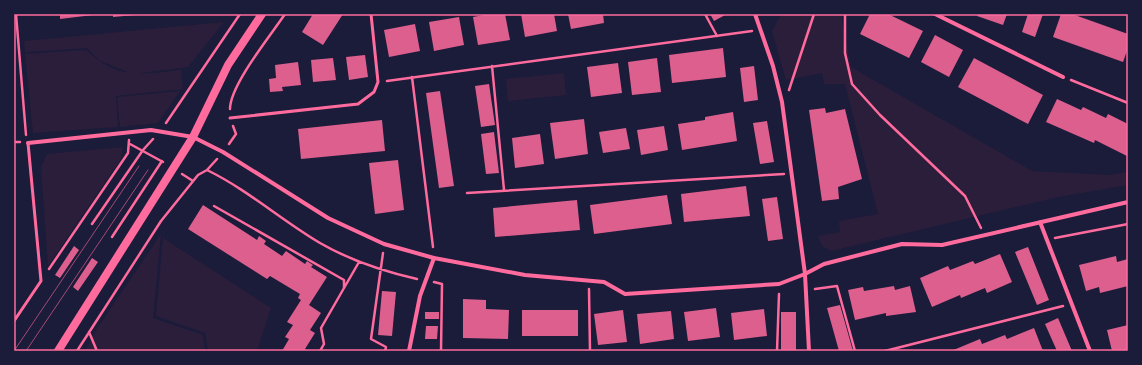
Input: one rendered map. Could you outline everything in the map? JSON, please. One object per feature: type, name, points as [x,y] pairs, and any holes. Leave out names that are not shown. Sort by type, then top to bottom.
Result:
[{"type":"main road","points":[[58,351],[193,137],[228,64],[262,14]]},
{"type":"street","points":[[755,14],[782,102],[805,274],[809,351]]},
{"type":"street","points":[[935,14],[1063,77]]},
{"type":"street","points":[[28,143],[129,132],[161,132],[193,137],[223,152],[328,218],[384,244],[434,258],[525,275],[604,282],[625,294],[779,284],[805,274],[824,264],[902,244],[942,245],[1128,202]]},
{"type":"street","points":[[1040,222],[1090,351]]},
{"type":"street","points":[[409,351],[420,296],[434,258]]},
{"type":"lane","points":[[230,118],[358,104],[374,92],[378,82],[371,14]]},
{"type":"lane","points":[[14,321],[41,281],[28,143]]},
{"type":"path","points":[[16,14],[28,143]]},
{"type":"path","points":[[161,132],[240,14]]},
{"type":"path","points":[[77,351],[161,221],[193,181],[202,171],[207,170],[223,152],[236,134],[230,118],[230,106],[240,79],[285,14]]},
{"type":"path","points":[[705,14],[717,36]]},
{"type":"path","points":[[782,102],[789,90],[814,14]]},
{"type":"path","points":[[845,14],[845,53],[852,84],[880,115],[965,196],[985,236]]},
{"type":"path","points":[[378,82],[761,30]]},
{"type":"path","points":[[492,66],[504,190]]},
{"type":"path","points":[[412,77],[434,258]]},
{"type":"path","points":[[1063,77],[1128,103]]},
{"type":"path","points":[[41,281],[128,153],[130,144],[129,132]]},
{"type":"path","points":[[130,144],[174,168],[193,181]]},
{"type":"path","points":[[92,224],[143,150]]},
{"type":"path","points":[[112,237],[162,161]]},
{"type":"path","points":[[207,170],[231,182],[320,242],[359,262],[380,270],[442,284],[441,351]]},
{"type":"path","points":[[467,193],[792,174]]},
{"type":"path","points":[[214,206],[344,280],[344,288]]},
{"type":"path","points":[[1047,240],[1128,224]]},
{"type":"path","points":[[384,244],[371,340],[386,347],[385,351]]},
{"type":"path","points":[[320,351],[324,344],[321,328],[359,262]]},
{"type":"path","points":[[588,280],[590,351]]},
{"type":"path","points":[[885,351],[1071,304]]},
{"type":"path","points":[[89,331],[97,351]]},
{"type":"shaded area","points":[[793,14],[841,14],[851,67],[1032,171],[1110,175],[1128,172],[1128,185],[1058,197],[831,251],[822,246],[818,236],[840,232],[839,221],[878,214],[845,84],[824,84],[822,73],[786,80],[772,31],[780,16]]},
{"type":"shaded area","points":[[224,22],[188,67],[133,74],[100,61],[87,48],[25,52],[24,41]]},
{"type":"shaded area","points":[[86,50],[98,60],[120,71],[130,73],[154,73],[181,70],[183,89],[116,96],[118,127],[33,133],[25,54]]},
{"type":"shaded area","points":[[564,73],[566,95],[508,101],[506,79]]},
{"type":"shaded area","points":[[180,91],[158,123],[120,127],[117,97]]},
{"type":"shaded area","points":[[123,147],[121,159],[48,266],[41,167],[47,154]]},
{"type":"shaded area","points":[[161,234],[153,318],[203,335],[205,351],[85,351],[96,330]]},
{"type":"shaded area","points":[[163,238],[271,308],[257,351],[208,351],[205,333],[156,316]]},
{"type":"building","points":[[60,14],[93,14],[93,15],[60,19]]},
{"type":"building","points":[[113,14],[135,14],[135,15],[113,17]]},
{"type":"building","points":[[313,14],[343,14],[323,45],[302,32]]},
{"type":"building","points":[[489,14],[505,14],[510,40],[478,45],[473,17]]},
{"type":"building","points":[[521,14],[554,14],[557,31],[525,37]]},
{"type":"building","points":[[568,14],[603,14],[604,23],[571,29]]},
{"type":"building","points":[[710,14],[727,14],[714,21]]},
{"type":"building","points":[[870,14],[888,14],[923,31],[909,58],[860,34]]},
{"type":"building","points":[[978,14],[1007,14],[1003,25],[977,16]]},
{"type":"building","points":[[1028,14],[1043,14],[1035,37],[1022,32]]},
{"type":"building","points":[[1061,14],[1072,14],[1128,34],[1128,48],[1123,62],[1053,37]]},
{"type":"building","points":[[459,17],[464,45],[434,51],[429,22]]},
{"type":"building","points":[[415,24],[420,51],[389,57],[384,30]]},
{"type":"building","points":[[935,35],[963,50],[949,77],[921,62]]},
{"type":"building","points":[[723,48],[726,77],[672,83],[669,55]]},
{"type":"building","points":[[365,55],[368,77],[349,80],[346,57]]},
{"type":"building","points":[[333,58],[336,80],[313,82],[311,60]]},
{"type":"building","points":[[657,58],[661,92],[632,95],[628,62]]},
{"type":"building","points":[[974,58],[1043,95],[1028,124],[958,87]]},
{"type":"building","points":[[298,62],[301,85],[282,87],[283,91],[270,92],[269,79],[276,78],[275,65]]},
{"type":"building","points":[[618,63],[622,93],[591,97],[587,67]]},
{"type":"building","points":[[754,66],[758,100],[744,102],[740,68]]},
{"type":"building","points":[[489,84],[495,125],[481,127],[475,86]]},
{"type":"building","points":[[440,91],[454,186],[439,188],[426,93]]},
{"type":"building","points":[[1057,99],[1081,110],[1083,107],[1106,118],[1108,114],[1128,124],[1127,156],[1095,140],[1094,143],[1046,122]]},
{"type":"building","points":[[825,108],[826,113],[845,109],[862,179],[838,187],[839,199],[822,201],[809,110]]},
{"type":"building","points":[[733,112],[737,141],[682,150],[678,124],[705,120],[705,117]]},
{"type":"building","points":[[584,119],[588,154],[555,159],[550,123]]},
{"type":"building","points":[[382,120],[385,151],[301,159],[298,129]]},
{"type":"building","points":[[767,121],[774,162],[760,164],[753,123]]},
{"type":"building","points":[[664,126],[668,150],[641,155],[637,130]]},
{"type":"building","points":[[626,128],[630,149],[603,153],[599,132]]},
{"type":"building","points":[[494,132],[499,173],[486,174],[481,134]]},
{"type":"building","points":[[540,134],[544,164],[515,168],[512,138]]},
{"type":"building","points":[[398,160],[404,210],[375,214],[369,163]]},
{"type":"building","points":[[746,186],[750,216],[684,222],[681,194]]},
{"type":"building","points":[[667,195],[672,224],[594,234],[590,205]]},
{"type":"building","points":[[777,197],[783,239],[768,241],[762,199]]},
{"type":"building","points":[[577,200],[580,230],[495,237],[493,208]]},
{"type":"building","points":[[203,205],[257,240],[259,236],[266,241],[264,244],[282,256],[286,251],[305,264],[307,261],[313,265],[311,267],[327,277],[309,305],[321,313],[310,330],[315,333],[305,349],[308,351],[282,351],[289,339],[285,337],[293,325],[287,322],[301,300],[298,298],[300,294],[270,276],[267,279],[188,229]]},
{"type":"building","points":[[74,246],[79,250],[60,278],[55,275]]},
{"type":"building","points":[[1028,247],[1049,300],[1037,305],[1015,252]]},
{"type":"building","points":[[1000,254],[1012,282],[987,293],[985,288],[961,298],[960,295],[932,307],[920,278],[948,266],[950,270],[973,261],[975,264]]},
{"type":"building","points":[[1116,256],[1117,262],[1128,259],[1128,286],[1100,293],[1099,287],[1086,291],[1079,265]]},
{"type":"building","points":[[92,258],[98,262],[78,291],[73,287]]},
{"type":"building","points":[[894,286],[895,290],[910,286],[916,312],[886,316],[886,313],[855,320],[848,290],[863,287],[864,291]]},
{"type":"building","points":[[382,291],[396,292],[392,336],[378,335]]},
{"type":"building","points":[[463,299],[486,300],[486,309],[509,310],[508,339],[463,338]]},
{"type":"building","points":[[840,305],[853,351],[839,351],[827,308]]},
{"type":"building","points":[[716,308],[720,337],[688,341],[684,312]]},
{"type":"building","points":[[764,309],[767,336],[734,340],[731,313]]},
{"type":"building","points":[[522,310],[578,310],[578,336],[522,336]]},
{"type":"building","points":[[623,310],[627,342],[598,345],[594,314]]},
{"type":"building","points":[[671,311],[674,339],[640,344],[637,314]]},
{"type":"building","points":[[425,312],[439,312],[439,319],[425,319]]},
{"type":"building","points":[[781,312],[796,312],[796,351],[781,351]]},
{"type":"building","points":[[1058,318],[1072,351],[1057,351],[1045,324]]},
{"type":"building","points":[[1128,325],[1128,351],[1112,351],[1107,330]]},
{"type":"building","points":[[426,326],[438,326],[437,339],[425,339]]},
{"type":"building","points":[[1034,328],[1043,351],[951,351],[980,339],[982,344],[1005,335],[1007,339]]},
{"type":"tram line","points":[[14,351],[139,166]]},
{"type":"tram line","points":[[26,351],[148,170]]}]
